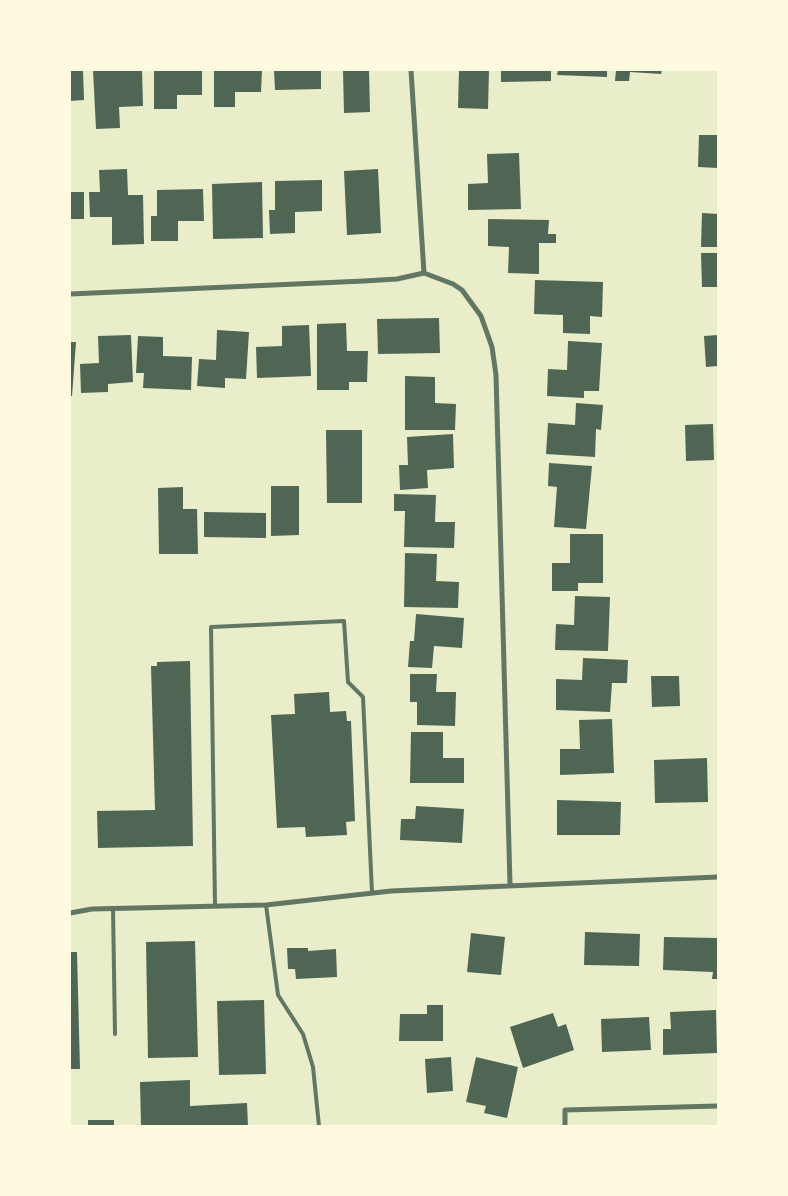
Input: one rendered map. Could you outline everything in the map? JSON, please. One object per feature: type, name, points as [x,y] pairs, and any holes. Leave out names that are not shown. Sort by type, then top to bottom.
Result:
[{"type":"street","points":[[411,70],[424,273]]},
{"type":"street","points":[[70,294],[364,281],[397,279],[424,273],[453,284],[462,290],[481,316],[492,347],[496,375],[510,884]]},
{"type":"street","points":[[70,913],[114,908],[266,905],[372,893],[510,884],[718,877]]},
{"type":"street","points":[[565,1126],[565,1110],[718,1106]]},
{"type":"lane","points":[[215,906],[211,627],[344,621],[348,682],[363,697],[372,893]]},
{"type":"lane","points":[[266,905],[278,995],[303,1034],[313,1067],[319,1126]]},
{"type":"lane","points":[[114,908],[116,1034]]},
{"type":"building","points":[[70,70],[83,70],[84,100],[70,101]]},
{"type":"building","points":[[93,70],[142,70],[143,106],[119,107],[120,128],[96,129]]},
{"type":"building","points":[[154,70],[202,70],[202,95],[177,95],[177,109],[154,109]]},
{"type":"building","points":[[214,70],[262,70],[261,92],[235,92],[235,107],[214,107]]},
{"type":"building","points":[[274,70],[321,70],[321,89],[275,90]]},
{"type":"building","points":[[343,70],[369,70],[370,112],[344,113]]},
{"type":"building","points":[[459,70],[489,70],[488,109],[458,108]]},
{"type":"building","points":[[501,70],[551,70],[551,81],[501,82]]},
{"type":"building","points":[[558,70],[607,70],[607,77],[557,75]]},
{"type":"building","points":[[616,70],[662,70],[661,74],[630,72],[629,81],[615,81]]},
{"type":"building","points":[[699,135],[718,135],[718,168],[698,167]]},
{"type":"building","points":[[519,153],[521,209],[468,210],[468,184],[488,183],[487,154]]},
{"type":"building","points":[[127,169],[128,195],[143,195],[144,244],[112,245],[112,217],[90,217],[89,192],[100,192],[99,170]]},
{"type":"building","points":[[378,169],[381,233],[347,235],[344,171]]},
{"type":"building","points":[[322,180],[322,211],[295,212],[295,233],[270,234],[269,210],[275,210],[275,181]]},
{"type":"building","points":[[262,182],[263,238],[213,239],[212,184]]},
{"type":"building","points":[[203,189],[204,221],[178,221],[178,241],[151,241],[151,216],[157,216],[157,190]]},
{"type":"building","points":[[70,192],[84,192],[84,219],[70,219]]},
{"type":"building","points":[[702,213],[718,214],[718,247],[701,247]]},
{"type":"building","points":[[488,219],[549,220],[548,234],[556,234],[556,243],[539,243],[539,274],[508,273],[509,247],[488,246]]},
{"type":"building","points":[[701,253],[718,253],[718,287],[702,287]]},
{"type":"building","points":[[535,280],[603,282],[602,317],[590,316],[590,334],[563,333],[563,315],[534,314]]},
{"type":"building","points":[[439,318],[440,353],[378,354],[377,319]]},
{"type":"building","points":[[346,323],[347,351],[368,351],[367,382],[349,382],[349,390],[317,390],[317,324]]},
{"type":"building","points":[[309,325],[311,376],[257,378],[256,347],[282,346],[282,326]]},
{"type":"building","points":[[217,330],[249,332],[246,379],[225,378],[225,388],[197,386],[199,359],[216,360]]},
{"type":"building","points":[[131,335],[133,382],[108,384],[108,392],[81,393],[80,364],[99,363],[98,336]]},
{"type":"building","points":[[718,335],[718,366],[706,367],[704,336]]},
{"type":"building","points":[[138,336],[163,337],[163,356],[192,357],[191,390],[143,388],[144,373],[136,373]]},
{"type":"building","points":[[568,341],[602,343],[599,391],[584,391],[584,398],[547,396],[548,369],[567,370]]},
{"type":"building","points":[[70,342],[76,342],[72,396],[70,396]]},
{"type":"building","points":[[405,376],[435,377],[435,403],[456,404],[455,430],[405,430]]},
{"type":"building","points":[[576,403],[603,405],[601,430],[596,429],[595,457],[546,454],[548,423],[575,425]]},
{"type":"building","points":[[713,424],[714,460],[686,461],[685,425]]},
{"type":"building","points":[[326,430],[362,430],[362,503],[327,503]]},
{"type":"building","points":[[453,434],[454,468],[427,470],[428,488],[400,490],[399,465],[408,465],[407,437]]},
{"type":"building","points":[[549,463],[592,466],[586,529],[554,527],[557,487],[548,486]]},
{"type":"building","points":[[271,486],[299,486],[299,535],[271,536]]},
{"type":"building","points":[[183,487],[183,509],[197,509],[198,554],[159,554],[158,488]]},
{"type":"building","points":[[394,494],[436,495],[435,522],[455,522],[454,548],[404,547],[405,511],[394,511]]},
{"type":"building","points":[[204,512],[266,513],[266,538],[204,537]]},
{"type":"building","points":[[570,534],[603,534],[603,583],[578,583],[578,591],[552,591],[552,563],[570,563]]},
{"type":"building","points":[[405,553],[437,554],[436,581],[459,582],[458,608],[404,607]]},
{"type":"building","points":[[575,596],[610,597],[608,651],[555,650],[556,624],[574,625]]},
{"type":"building","points":[[416,614],[464,618],[462,648],[434,646],[432,668],[408,667],[410,641],[414,641]]},
{"type":"building","points":[[583,658],[628,660],[627,683],[612,683],[610,712],[556,710],[556,679],[582,680]]},
{"type":"building","points":[[190,661],[193,846],[98,848],[97,811],[155,810],[151,666],[157,666],[157,662]]},
{"type":"building","points":[[410,674],[437,674],[436,692],[456,692],[455,726],[417,725],[417,702],[410,702]]},
{"type":"building","points":[[651,676],[679,676],[680,706],[652,707]]},
{"type":"building","points":[[329,692],[330,712],[346,711],[347,721],[351,721],[355,821],[346,822],[347,835],[306,837],[305,827],[277,828],[271,715],[295,714],[294,694]]},
{"type":"building","points":[[612,719],[614,773],[560,775],[560,749],[580,749],[579,720]]},
{"type":"building","points":[[411,732],[443,732],[443,758],[464,758],[464,783],[410,783]]},
{"type":"building","points":[[707,758],[708,802],[655,803],[654,760]]},
{"type":"building","points":[[557,800],[621,802],[620,835],[557,835]]},
{"type":"building","points":[[416,806],[464,809],[462,843],[400,840],[401,819],[415,819]]},
{"type":"building","points":[[585,932],[640,934],[639,966],[584,965]]},
{"type":"building","points":[[471,933],[505,937],[501,975],[467,972]]},
{"type":"building","points":[[664,937],[718,938],[718,979],[712,979],[713,972],[663,970]]},
{"type":"building","points":[[195,941],[198,1057],[148,1058],[146,942]]},
{"type":"building","points":[[287,948],[308,948],[308,951],[336,949],[337,977],[296,979],[295,969],[288,969]]},
{"type":"building","points":[[70,952],[77,952],[80,1069],[70,1069]]},
{"type":"building","points":[[264,1000],[266,1074],[219,1075],[217,1001]]},
{"type":"building","points":[[427,1005],[443,1005],[443,1041],[399,1041],[400,1014],[427,1014]]},
{"type":"building","points":[[716,1010],[717,1053],[663,1055],[663,1029],[671,1029],[670,1012]]},
{"type":"building","points":[[553,1013],[558,1027],[566,1024],[574,1050],[523,1068],[510,1027]]},
{"type":"building","points":[[649,1017],[651,1050],[602,1052],[601,1019]]},
{"type":"building","points":[[451,1057],[453,1091],[427,1093],[425,1059]]},
{"type":"building","points":[[476,1057],[518,1067],[507,1118],[484,1113],[486,1106],[466,1102]]},
{"type":"building","points":[[190,1080],[190,1106],[247,1103],[248,1126],[141,1126],[140,1082]]},
{"type":"building","points":[[88,1120],[114,1120],[114,1126],[88,1126]]}]
